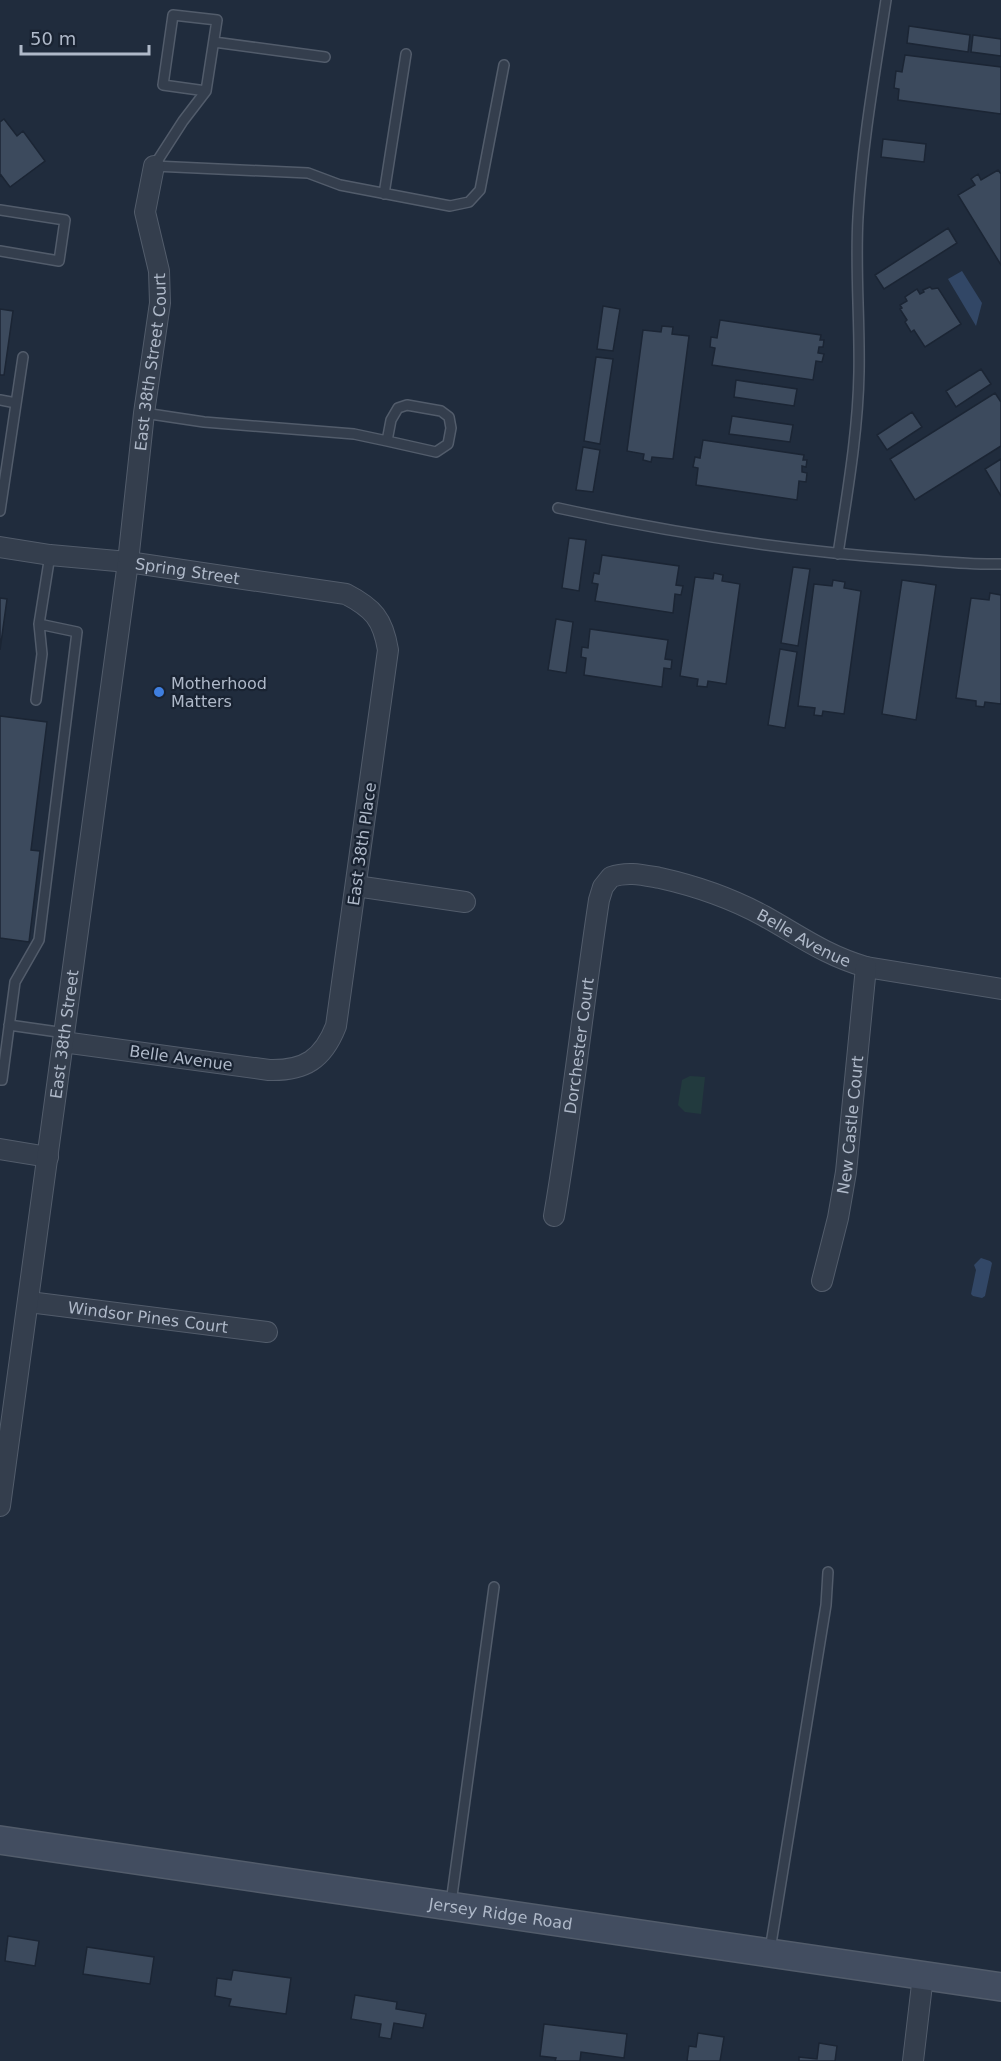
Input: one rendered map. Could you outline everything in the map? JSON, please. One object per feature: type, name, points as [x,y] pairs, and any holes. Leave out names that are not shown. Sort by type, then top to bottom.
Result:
[{"type":"main road","name":"Jersey Ridge Road","points":[[0,1840],[1001,1987]]},
{"type":"street","name":"East 38th Street Court","points":[[128,562],[144,413],[160,303],[159,271],[145,212],[154,166]]},
{"type":"street","name":"Spring Street","points":[[0,547],[50,555],[128,562],[330,591],[346,594],[370,608]]},
{"type":"street","name":"East 38th Street","points":[[0,1506],[128,562]]},
{"type":"street","name":"East 38th Place","points":[[298,1068],[309,1064],[330,1042],[336,1026],[388,650],[380,621],[370,608]]},
{"type":"street","name":"Belle Avenue","points":[[611,877],[631,873],[704,890],[763,916],[825,952],[866,967],[1001,989]]},
{"type":"street","name":"Dorchester Court","points":[[554,1216],[569,1129],[583,1002],[599,900],[603,887],[611,877]]},
{"type":"street","points":[[356,886],[465,902]]},
{"type":"street","name":"New Castle Court","points":[[822,1281],[838,1218],[846,1172],[866,967]]},
{"type":"street","name":"Belle Avenue","points":[[64,1037],[269,1070],[285,1071],[298,1068]]},
{"type":"street","points":[[0,1149],[48,1157]]},
{"type":"street","name":"Windsor Pines Court","points":[[28,1302],[267,1332]]},
{"type":"street","points":[[913,2061],[923,1976]]},
{"type":"lane","points":[[838,554],[853,448],[859,373],[856,276],[858,215],[868,123],[886,0]]},
{"type":"lane","points":[[154,166],[183,121],[206,91],[217,20],[173,15],[163,85],[206,91]]},
{"type":"lane","points":[[214,42],[326,57]]},
{"type":"lane","points":[[384,194],[406,54]]},
{"type":"lane","points":[[154,166],[308,173],[340,185],[450,206],[469,202],[480,190],[504,65]]},
{"type":"lane","points":[[0,210],[65,220],[59,261],[0,251]]},
{"type":"lane","points":[[0,511],[23,357]]},
{"type":"lane","points":[[0,400],[16,403]]},
{"type":"lane","points":[[144,413],[204,422],[354,435],[436,452],[448,444],[451,428],[449,417],[441,411],[406,405],[398,408],[391,420],[387,441]]},
{"type":"lane","points":[[558,508],[619,522],[742,543],[838,554],[1001,564]]},
{"type":"lane","points":[[36,700],[42,654],[39,624],[50,555]]},
{"type":"lane","points":[[0,1080],[2,1080],[15,982],[39,940],[77,632],[39,624]]},
{"type":"lane","points":[[9,1025],[64,1037]]},
{"type":"lane","points":[[770,1953],[825,1605],[828,1572]]},
{"type":"lane","points":[[451,1905],[494,1587]]},
{"type":"green space","points":[[690,1076],[705,1077],[701,1114],[685,1112],[678,1105],[682,1080]]},
{"type":"water","points":[[962,271],[982,303],[976,326],[948,279]]},
{"type":"water","points":[[981,1258],[992,1263],[985,1296],[982,1298],[971,1294],[976,1270],[974,1265]]},
{"type":"building","points":[[909,26],[970,35],[968,52],[907,43]]},
{"type":"building","points":[[973,35],[1001,39],[1001,56],[971,52]]},
{"type":"building","points":[[905,55],[1001,67],[1001,114],[898,100],[899,89],[894,88],[896,71],[902,72]]},
{"type":"building","points":[[4,119],[17,136],[23,131],[45,161],[10,187],[0,176],[0,122]]},
{"type":"building","points":[[883,139],[926,144],[924,162],[881,157]]},
{"type":"building","points":[[998,170],[1001,174],[1001,265],[958,195],[975,185],[971,179],[978,174],[981,180]]},
{"type":"building","points":[[948,228],[957,243],[884,289],[875,275]]},
{"type":"building","points":[[930,287],[938,288],[961,324],[925,347],[914,330],[911,332],[905,322],[907,320],[900,305],[907,301],[905,297],[917,289],[920,294]]},
{"type":"building","points":[[603,306],[620,309],[613,351],[597,349]]},
{"type":"building","points":[[0,309],[13,311],[4,375],[0,375]]},
{"type":"building","points":[[720,320],[821,335],[820,340],[824,340],[823,347],[819,347],[818,353],[824,354],[822,362],[816,361],[813,380],[712,365],[715,348],[710,347],[711,337],[717,338]]},
{"type":"building","points":[[662,326],[673,327],[672,334],[689,336],[673,459],[652,457],[651,462],[643,460],[644,454],[627,451],[643,330],[661,332]]},
{"type":"building","points":[[596,357],[613,359],[600,444],[584,441]]},
{"type":"building","points":[[981,369],[991,384],[956,407],[946,391]]},
{"type":"building","points":[[736,380],[797,389],[794,406],[734,397]]},
{"type":"building","points":[[995,393],[1001,402],[1001,446],[915,500],[890,459]]},
{"type":"building","points":[[912,412],[922,427],[887,450],[877,435]]},
{"type":"building","points":[[732,416],[793,425],[790,442],[729,434]]},
{"type":"building","points":[[703,440],[804,455],[803,460],[807,460],[806,467],[802,466],[802,472],[807,473],[806,482],[799,481],[797,500],[696,485],[698,468],[693,467],[695,457],[700,458]]},
{"type":"building","points":[[583,447],[600,450],[593,492],[576,490]]},
{"type":"building","points":[[1001,459],[1001,496],[985,469]]},
{"type":"building","points":[[569,538],[586,540],[579,591],[562,588]]},
{"type":"building","points":[[602,555],[679,566],[676,585],[683,586],[681,595],[675,594],[673,613],[595,601],[598,584],[592,583],[594,573],[599,574]]},
{"type":"building","points":[[793,567],[810,569],[798,646],[781,643]]},
{"type":"building","points":[[714,573],[723,575],[722,581],[740,584],[726,684],[708,681],[707,687],[697,686],[698,679],[680,676],[695,577],[713,579]]},
{"type":"building","points":[[833,580],[845,582],[844,588],[861,591],[844,714],[823,711],[822,716],[814,715],[815,708],[798,706],[814,584],[832,586]]},
{"type":"building","points":[[902,580],[936,585],[916,720],[882,714]]},
{"type":"building","points":[[990,593],[1001,595],[1001,704],[985,702],[984,707],[976,706],[976,701],[956,698],[971,598],[989,600]]},
{"type":"building","points":[[0,598],[7,599],[0,650]]},
{"type":"building","points":[[556,619],[573,622],[566,673],[548,670]]},
{"type":"building","points":[[590,629],[668,640],[665,659],[672,660],[671,669],[664,668],[662,687],[584,675],[586,658],[581,657],[582,647],[588,648]]},
{"type":"building","points":[[780,649],[797,652],[785,728],[768,725]]},
{"type":"building","points":[[0,716],[47,722],[31,850],[40,851],[29,942],[0,938]]},
{"type":"building","points":[[8,1936],[39,1941],[35,1966],[5,1961]]},
{"type":"building","points":[[87,1947],[154,1957],[150,1984],[83,1974]]},
{"type":"building","points":[[233,1970],[291,1978],[286,2014],[229,2006],[231,1999],[215,1996],[217,1978],[231,1980]]},
{"type":"building","points":[[355,1995],[397,2002],[396,2009],[426,2014],[423,2028],[394,2023],[391,2039],[379,2037],[381,2024],[351,2019]]},
{"type":"building","points":[[544,2024],[627,2034],[624,2058],[581,2052],[580,2061],[555,2061],[556,2058],[540,2056]]},
{"type":"building","points":[[698,2033],[724,2037],[720,2061],[687,2061],[689,2046],[696,2047]]},
{"type":"building","points":[[819,2043],[837,2046],[835,2061],[799,2061],[799,2057],[817,2059]]},
{"type":"place","name":"Motherhood Matters","points":[[159,692]]}]
